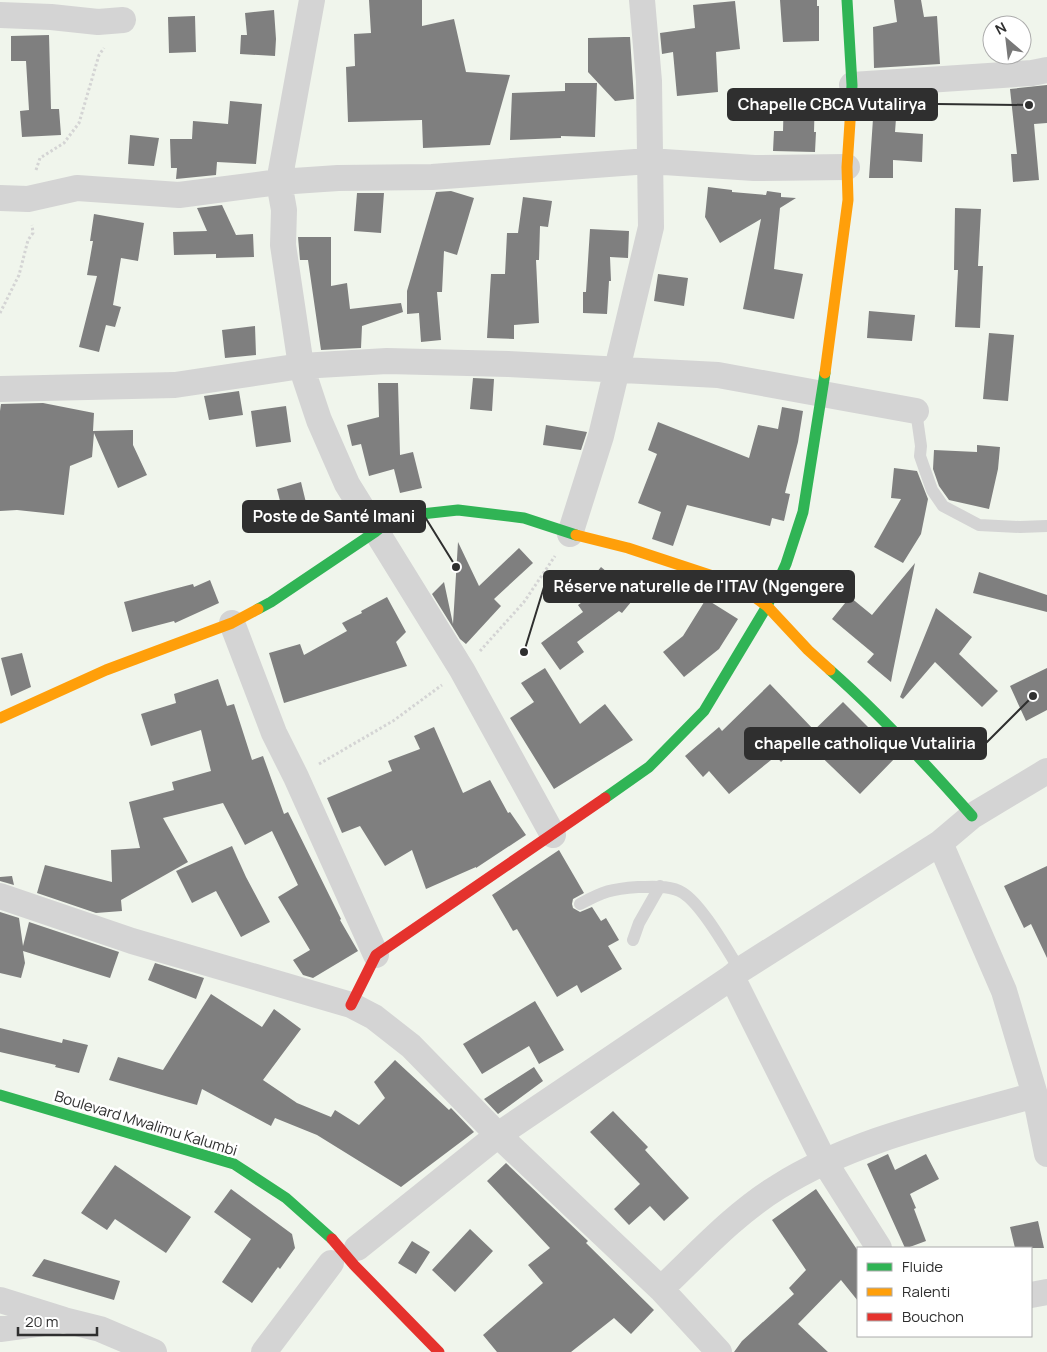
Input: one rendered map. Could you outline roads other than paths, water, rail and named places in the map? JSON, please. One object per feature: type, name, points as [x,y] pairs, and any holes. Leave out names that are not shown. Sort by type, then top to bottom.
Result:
[{"type":"street","points":[[312,0],[280,182],[284,210],[283,246],[301,366],[319,420],[347,484],[462,670],[553,835]]},
{"type":"street","points":[[570,534],[601,436],[651,226],[649,81],[642,0]]},
{"type":"street","points":[[351,1005],[376,955],[553,835],[649,767],[704,711],[767,606],[786,564],[803,512],[822,393],[848,200],[847,167],[852,85],[847,0]]},
{"type":"street","points":[[0,15],[51,17],[98,22],[123,20]]},
{"type":"street","points":[[852,85],[1032,73],[1047,70]]},
{"type":"street","points":[[0,198],[28,199],[78,188],[179,195],[280,182],[338,178],[432,177],[649,161],[754,168],[847,167]]},
{"type":"street","points":[[0,389],[175,385],[301,366],[387,361],[508,364],[718,374],[916,411]]},
{"type":"street","points":[[0,718],[106,670],[232,624],[271,602],[376,532],[394,517],[458,510],[524,518],[570,534],[628,548],[737,584],[767,606],[808,650],[851,688],[911,748],[972,816]]},
{"type":"street","points":[[232,624],[274,733],[296,777],[376,955]]},
{"type":"street","points":[[264,1352],[344,1254],[498,1135],[736,973],[940,843],[972,816],[1047,771]]},
{"type":"street","points":[[940,843],[1004,991],[1035,1096],[1047,1154]]},
{"type":"street","points":[[0,896],[132,941],[351,1005],[374,1017],[411,1046],[498,1135],[661,1289],[719,1352]]},
{"type":"street","points":[[736,973],[824,1161],[878,1247]]},
{"type":"street","name":"Boulevard Mwalimu Kalumbi","points":[[0,1095],[234,1164],[286,1198],[344,1254],[439,1352]]},
{"type":"street","points":[[661,1289],[733,1221],[777,1187],[824,1161],[879,1139],[1035,1096]]},
{"type":"street","points":[[1032,1296],[1047,1292]]},
{"type":"street","points":[[0,1300],[100,1329],[154,1352]]},
{"type":"street","points":[[0,1329],[64,1320]]},
{"type":"lane","points":[[916,411],[921,446],[920,456],[932,490],[943,506],[979,525],[1047,526]]},
{"type":"lane","points":[[580,904],[602,892],[619,888],[660,886],[682,893],[696,904],[716,933],[736,973]]},
{"type":"lane","points":[[633,940],[639,923],[660,886]]},
{"type":"place","name":"Chapelle CBCA Vutalirya","points":[[1029,105]]},
{"type":"place","name":"Poste de Santé Imani","points":[[456,567]]},
{"type":"place","name":"Réserve naturelle de l'ITAV (Ngengere","points":[[524,652]]},
{"type":"place","name":"chapelle catholique Vutaliria","points":[[1033,696]]}]
